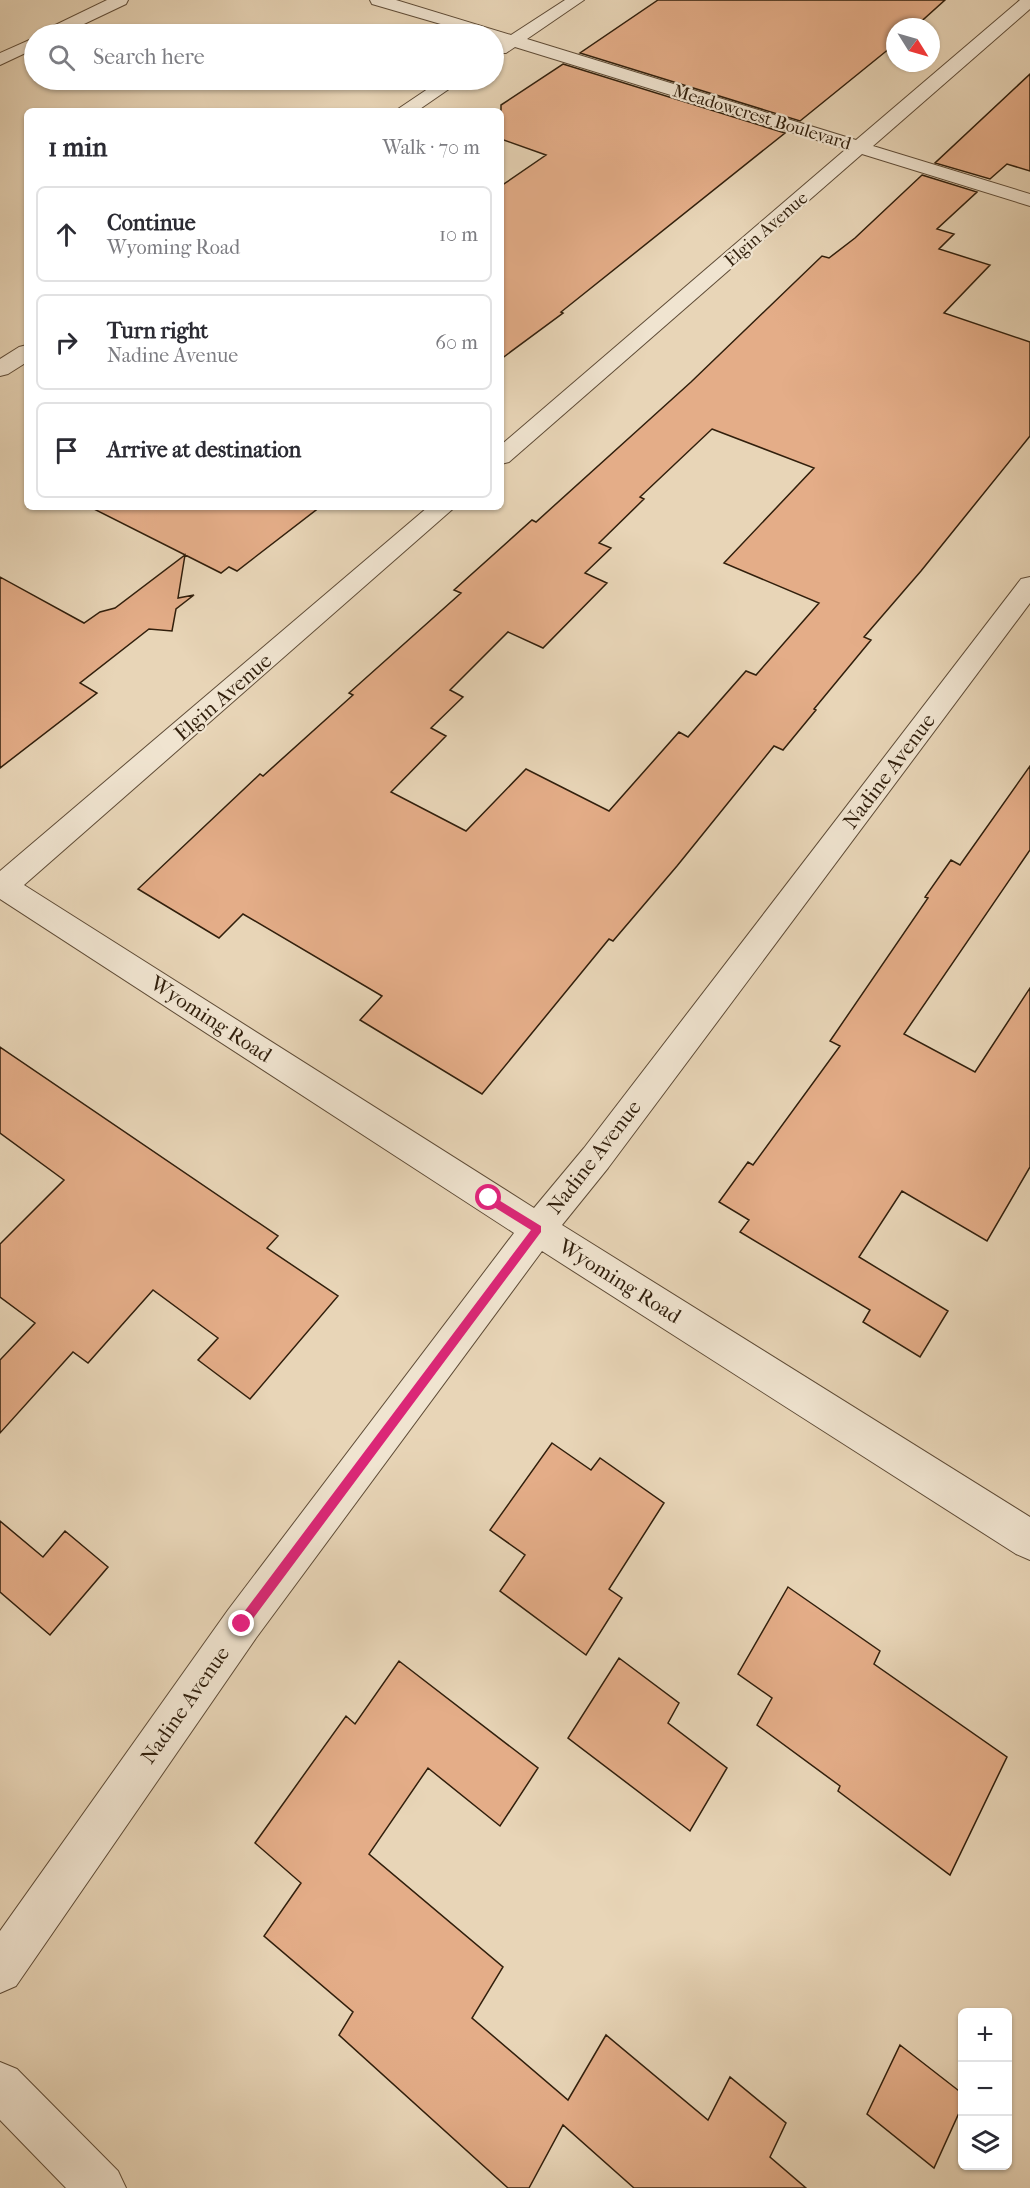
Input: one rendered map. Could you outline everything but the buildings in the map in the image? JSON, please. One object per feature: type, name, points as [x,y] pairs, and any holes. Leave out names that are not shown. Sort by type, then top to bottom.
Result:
[{"type":"street","points":[[71,24],[120,0]]},
{"type":"street","name":"Meadowcrest Boulevard","points":[[378,0],[456,24]]},
{"type":"street","points":[[504,47],[576,0]]},
{"type":"street","name":"Elgin Avenue","points":[[504,454],[1030,0]]},
{"type":"street","name":"Meadowcrest Boulevard","points":[[504,38],[1030,200]]},
{"type":"street","points":[[0,60],[24,48]]},
{"type":"street","points":[[409,108],[437,90]]},
{"type":"street","points":[[0,369],[24,354]]},
{"type":"street","name":"Elgin Avenue","points":[[1,885],[439,510]]},
{"type":"street","name":"Nadine Avenue","points":[[0,1970],[242,1624],[538,1229],[588,1167],[1030,585]]},
{"type":"street","name":"Wyoming Road","points":[[1,885],[538,1229],[1030,1540]]},
{"type":"street","points":[[0,2086],[101,2188]]},
{"type":"route","points":[[242,1624],[538,1229],[489,1198]]}]
